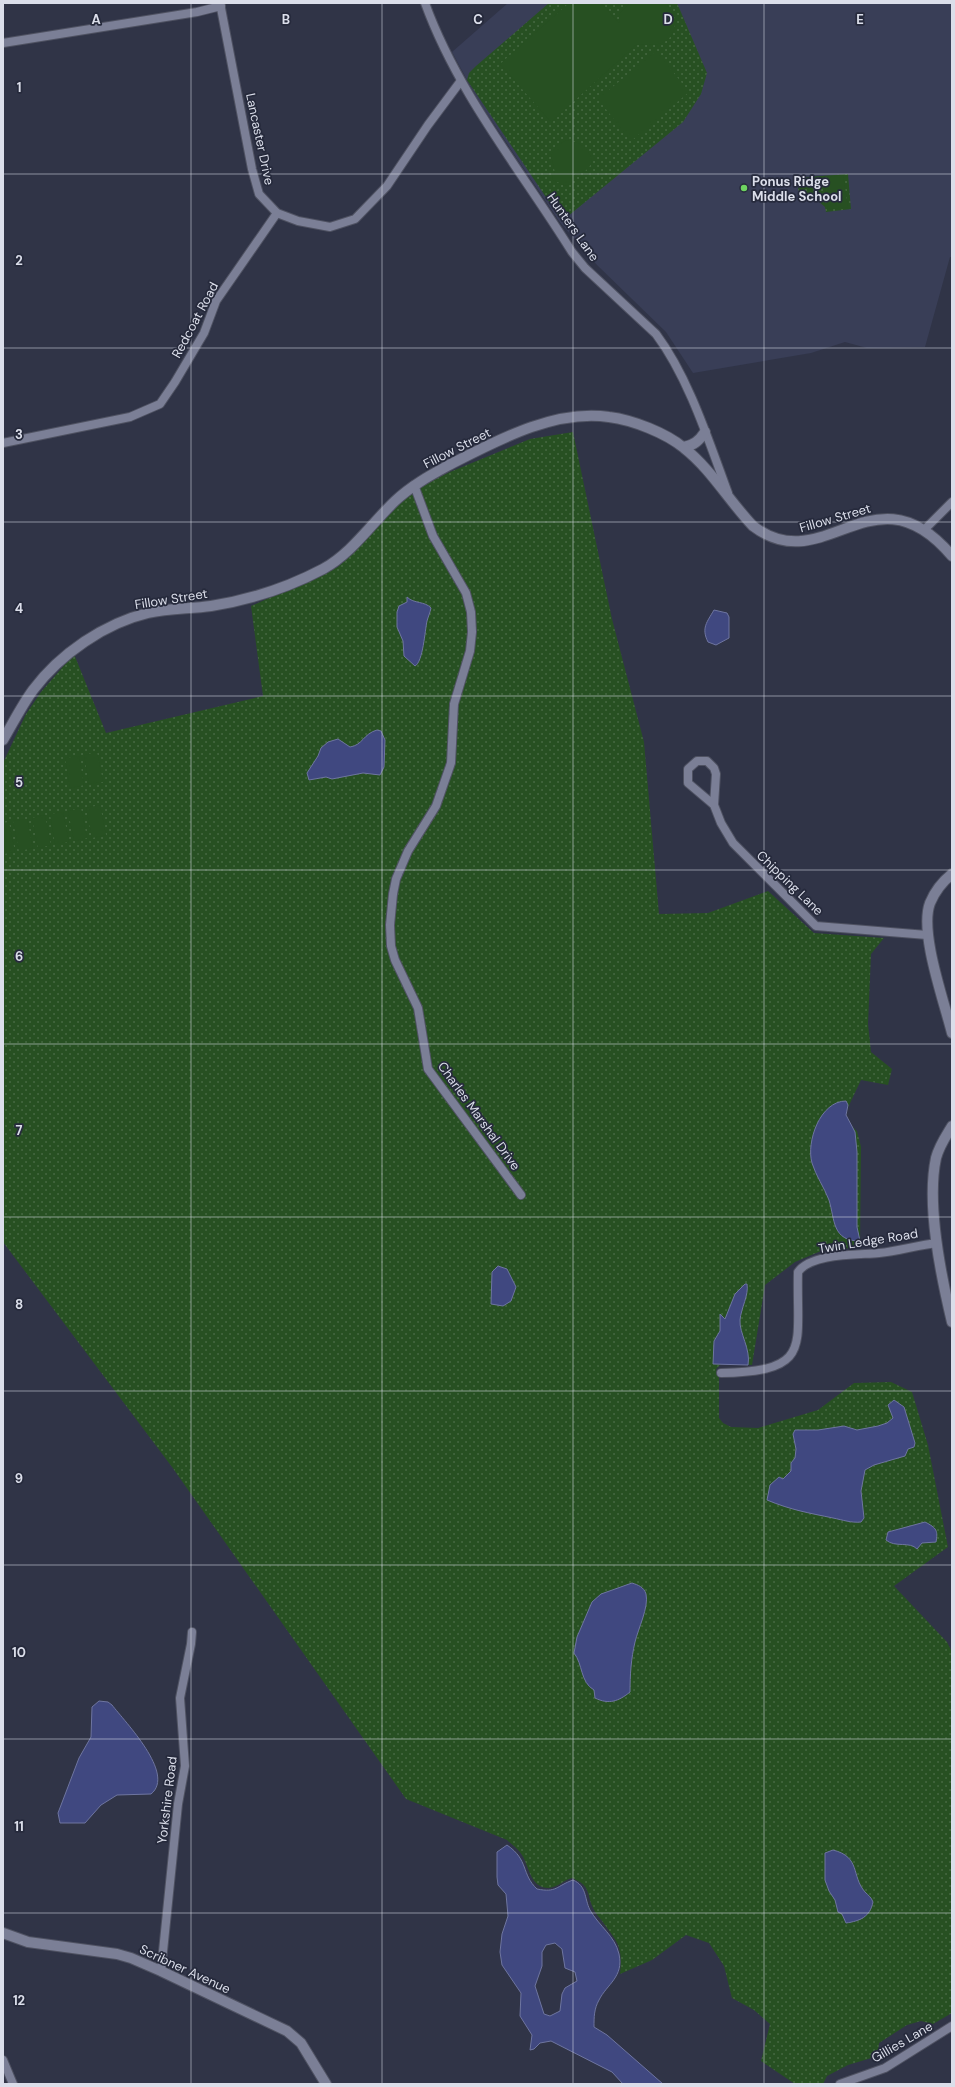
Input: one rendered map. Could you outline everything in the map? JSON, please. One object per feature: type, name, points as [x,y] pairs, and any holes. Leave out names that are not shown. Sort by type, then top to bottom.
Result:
[{"type":"street","name":"Hunters Lane","points":[[425,3],[434,30],[460,82],[575,256],[644,322],[665,346],[684,382],[705,432],[730,499]]},
{"type":"street","name":"Lancaster Drive","points":[[221,4],[252,169],[259,194],[277,213],[298,221],[330,227],[355,218],[387,186],[428,125],[460,82]]},
{"type":"street","points":[[3,43],[197,12],[221,4]]},
{"type":"street","name":"Redcoat Road","points":[[3,443],[130,417],[160,404],[204,333],[216,301],[277,213]]},
{"type":"street","name":"Fillow Street","points":[[3,740],[33,690],[50,670],[75,649],[124,621],[148,613],[211,606],[249,597],[300,580],[324,568],[354,546],[394,502],[414,485],[473,453],[505,438],[570,417],[608,417],[625,420],[652,430],[684,447],[746,519],[762,532],[787,542],[814,540],[860,522],[880,518],[902,520],[924,530],[943,545],[952,556]]},
{"type":"street","points":[[684,447],[692,445],[700,440],[705,432]]},
{"type":"street","name":"Charles Marshal Drive","points":[[414,485],[433,536],[470,602],[472,632],[470,651],[454,704],[453,753],[451,763],[436,806],[408,851],[396,879],[390,925],[391,946],[394,960],[418,1008],[428,1068],[521,1195]]},
{"type":"street","points":[[924,530],[952,502]]},
{"type":"street","name":"Chipping Lane","points":[[714,805],[716,782],[714,768],[707,761],[697,761],[688,769],[688,783],[714,805],[727,834],[740,852],[816,926],[927,935]]},
{"type":"street","points":[[952,874],[939,885],[930,904],[927,935],[952,1033]]},
{"type":"street","points":[[952,1126],[939,1149],[935,1168],[937,1243],[943,1283],[952,1322]]},
{"type":"street","name":"Twin Ledge Road","points":[[722,1373],[761,1371],[776,1367],[788,1358],[796,1346],[799,1327],[798,1272],[805,1265],[843,1255],[879,1253],[937,1243]]},
{"type":"street","name":"Yorkshire Road","points":[[161,1971],[176,1827],[185,1766],[180,1698],[192,1632]]},
{"type":"street","name":"Scribner Avenue","points":[[3,1933],[28,1942],[117,1954],[131,1958],[161,1971],[287,2031],[301,2043],[326,2084]]},
{"type":"street","name":"Gillies Lane","points":[[840,2084],[885,2068],[952,2026]]},
{"type":"street","points":[[3,2060],[13,2084]]},
{"type":"shaded area","name":"Ponus Ridge Middle School","points":[[508,3],[952,3],[952,257],[950,257],[925,347],[867,348],[845,342],[811,353],[693,373],[666,332],[597,265],[559,221],[479,102],[452,52]]},
{"type":"green space","points":[[549,3],[677,3],[707,73],[701,94],[683,122],[562,221],[467,80],[469,73],[476,66]]},
{"type":"green space","points":[[569,3],[601,3],[619,23],[620,13],[630,3],[666,3],[674,16],[675,24],[672,35],[669,39],[660,44],[654,45],[637,44],[551,122],[500,64]]},
{"type":"green space","points":[[656,51],[689,92],[631,141],[598,99]]},
{"type":"green space","points":[[565,141],[578,143],[588,151],[591,156],[590,166],[585,171],[572,175],[571,184],[566,186],[553,180],[552,174],[555,173],[551,155],[556,146]]},
{"type":"green space","points":[[848,174],[851,209],[826,212],[825,207],[811,195],[803,195],[798,190],[799,183],[807,177]]},
{"type":"green space","points":[[843,175],[848,207],[828,209],[824,178]]},
{"type":"green space","points":[[573,432],[612,619],[644,742],[659,914],[708,913],[768,891],[814,933],[884,938],[871,954],[868,1024],[871,1052],[892,1069],[888,1085],[861,1080],[843,1118],[857,1131],[861,1147],[860,1247],[821,1251],[795,1262],[765,1285],[752,1365],[723,1362],[716,1369],[719,1378],[719,1418],[723,1423],[731,1427],[758,1428],[818,1410],[854,1383],[891,1382],[912,1392],[928,1445],[948,1547],[894,1586],[947,1642],[952,1652],[952,2013],[933,2024],[921,2021],[907,2025],[879,2043],[878,2056],[848,2065],[827,2076],[823,2084],[795,2084],[761,2061],[770,2024],[754,2010],[732,1998],[724,1966],[709,1943],[686,1935],[652,1960],[620,1974],[621,1957],[616,1940],[595,1912],[587,1890],[582,1884],[572,1878],[549,1888],[542,1887],[533,1879],[523,1856],[507,1840],[406,1799],[172,1467],[3,1242],[3,763],[26,714],[41,692],[74,654],[106,733],[263,696],[251,606],[338,567],[404,499],[424,485],[450,472],[530,439]]},
{"type":"green space","points":[[97,752],[103,782],[89,784],[84,755]]},
{"type":"green space","points":[[79,756],[84,785],[70,788],[65,758]]},
{"type":"green space","points":[[100,805],[106,835],[92,838],[86,808]]},
{"type":"green space","points":[[81,808],[87,838],[74,841],[68,811]]},
{"type":"green space","points":[[63,812],[69,842],[55,844],[50,814]]},
{"type":"green space","points":[[45,815],[51,845],[38,848],[32,818]]},
{"type":"green space","points":[[27,819],[33,848],[19,851],[13,821]]},
{"type":"green space","points":[[9,822],[15,852],[3,854],[3,823]]},
{"type":"water","points":[[407,597],[413,601],[426,604],[431,608],[427,621],[422,652],[418,663],[415,666],[404,656],[403,641],[397,627],[397,612],[399,606],[407,602]]},
{"type":"water","points":[[714,610],[727,613],[729,617],[729,638],[716,645],[708,642],[705,633],[706,625]]},
{"type":"water","points":[[377,730],[381,731],[385,740],[384,767],[380,775],[363,773],[332,779],[326,777],[309,780],[307,773],[318,756],[321,748],[328,742],[338,739],[350,747],[358,744],[369,734]]},
{"type":"water","points":[[846,1101],[848,1105],[846,1115],[855,1132],[857,1152],[857,1227],[860,1241],[851,1240],[844,1237],[836,1228],[829,1200],[812,1163],[811,1154],[813,1134],[822,1115],[837,1103]]},
{"type":"water","points":[[498,1266],[507,1269],[516,1287],[511,1301],[503,1306],[491,1304],[492,1272]]},
{"type":"water","points":[[745,1284],[747,1284],[747,1293],[740,1325],[747,1347],[748,1365],[713,1364],[714,1341],[720,1331],[720,1314],[725,1319],[735,1294]]},
{"type":"water","points":[[894,1400],[904,1407],[915,1443],[914,1447],[908,1449],[905,1456],[874,1465],[865,1470],[861,1491],[864,1518],[861,1522],[847,1521],[808,1513],[767,1500],[770,1485],[779,1477],[783,1479],[791,1471],[791,1463],[795,1458],[796,1449],[793,1434],[795,1430],[818,1430],[844,1426],[857,1430],[878,1426],[887,1423],[893,1418],[888,1405]]},
{"type":"water","points":[[925,1522],[936,1530],[936,1542],[922,1543],[917,1549],[910,1545],[894,1544],[886,1540],[888,1532]]},
{"type":"water","points":[[632,1583],[644,1590],[647,1599],[645,1611],[636,1637],[631,1667],[630,1692],[618,1700],[609,1702],[600,1700],[595,1698],[594,1690],[589,1687],[586,1682],[577,1657],[574,1653],[577,1637],[592,1602],[601,1594]]},
{"type":"water","points":[[99,1701],[108,1702],[112,1705],[146,1748],[157,1774],[157,1785],[151,1794],[117,1795],[101,1805],[85,1823],[60,1823],[58,1813],[79,1758],[91,1737],[92,1707]]},
{"type":"water","points":[[507,1845],[514,1851],[519,1856],[529,1878],[537,1889],[553,1889],[573,1880],[581,1886],[590,1910],[614,1942],[619,1954],[620,1962],[619,1969],[614,1980],[602,1994],[597,2003],[594,2027],[607,2035],[663,2084],[623,2084],[612,2072],[551,2041],[540,2043],[534,2049],[530,2050],[532,2035],[520,2016],[521,1993],[502,1965],[500,1952],[502,1934],[508,1916],[506,1894],[498,1885],[497,1852]],"holes":[[[555,1943],[562,1949],[565,1968],[575,1972],[577,1981],[565,1988],[562,1994],[560,2011],[550,2016],[544,2014],[535,1986],[542,1966],[542,1952],[546,1945]]]},
{"type":"water","points":[[833,1850],[842,1853],[852,1862],[861,1886],[873,1902],[867,1915],[856,1921],[846,1923],[842,1914],[838,1912],[835,1900],[829,1891],[825,1880],[825,1853]]},
{"type":"place","name":"Ponus Ridge Middle School","points":[[744,188]]}]
